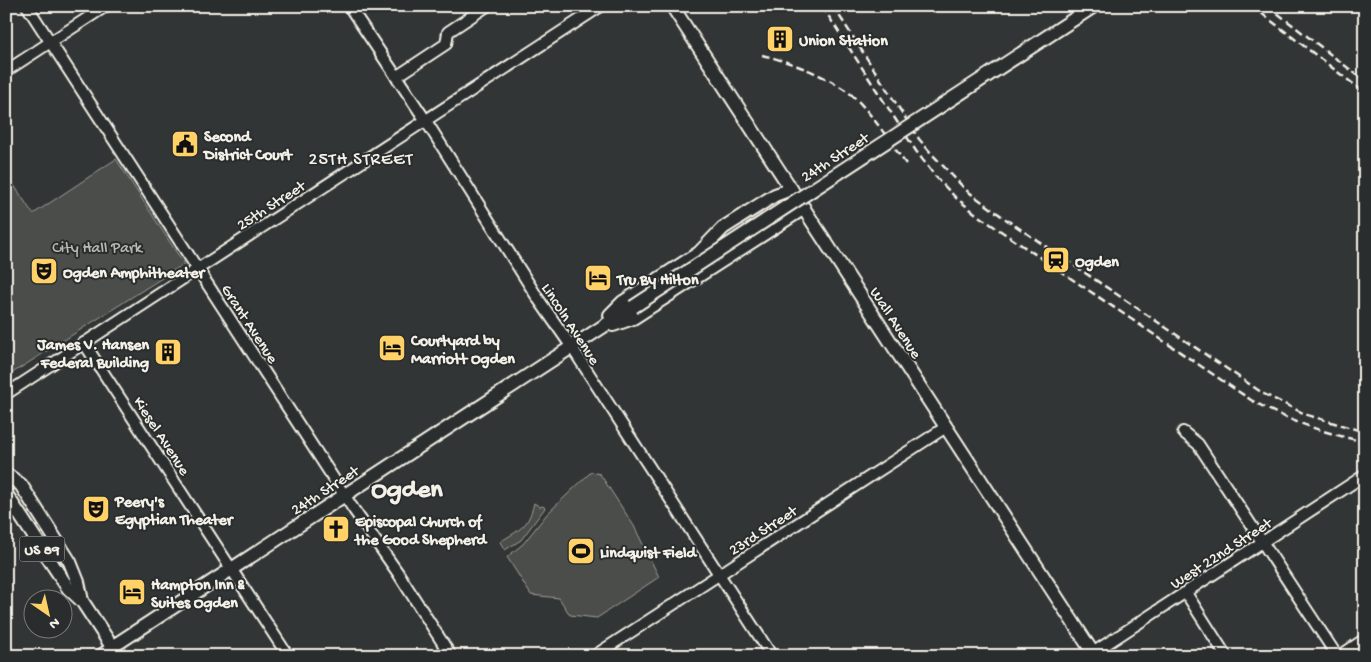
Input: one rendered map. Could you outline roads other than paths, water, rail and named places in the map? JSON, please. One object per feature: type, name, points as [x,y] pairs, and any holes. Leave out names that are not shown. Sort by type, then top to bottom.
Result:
[{"type":"main road","name":"Wall Avenue","points":[[672,6],[1092,655]]},
{"type":"main road","name":"24th Street","points":[[115,651],[232,568],[1094,6]]},
{"type":"main road","name":"24th Street","points":[[592,333],[623,302],[699,252],[723,228],[775,195],[791,188]]},
{"type":"main road","name":"24th Street","points":[[592,333],[633,318],[804,208]]},
{"type":"main road","name":"US 89","points":[[6,474],[21,485],[70,562],[78,582],[82,601]]},
{"type":"main road","name":"US 89","points":[[6,494],[68,588],[82,601],[115,651]]},
{"type":"street","name":"Grant Avenue","points":[[27,6],[344,496],[398,573],[451,656]]},
{"type":"street","points":[[6,71],[106,6]]},
{"type":"street","name":"Lincoln Avenue","points":[[349,6],[426,121],[539,300],[571,346],[772,656]]},
{"type":"street","points":[[396,77],[446,44],[448,32],[487,6]]},
{"type":"street","name":"25th Street","points":[[6,394],[601,6]]},
{"type":"street","name":"Kiesel Avenue","points":[[84,343],[288,656]]},
{"type":"street","name":"23rd Street","points":[[594,656],[946,427]]},
{"type":"street","points":[[1182,432],[1198,444],[1338,656],[1365,639]]},
{"type":"street","name":"West 22nd Street","points":[[1092,655],[1364,475]]},
{"type":"street","points":[[1186,593],[1226,656]]},
{"type":"street","name":"24th Street","points":[[99,656],[115,651]]},
{"type":"railway","points":[[822,6],[916,151],[935,176],[956,198],[980,217],[1251,400],[1306,426],[1365,442]]},
{"type":"railway","points":[[833,6],[919,139],[966,190],[1007,220],[1264,394],[1307,415],[1365,432]]},
{"type":"railway","points":[[1252,6],[1365,93]]},
{"type":"railway","points":[[1268,6],[1365,81]]},
{"type":"railway","points":[[762,55],[826,78],[844,89],[861,104],[906,164]]},
{"type":"place","name":"Union Station","points":[[780,39]]},
{"type":"place","name":"Second District Court","points":[[185,144]]},
{"type":"place","name":"Ogden","points":[[1056,260]]},
{"type":"place","name":"Ogden Amphitheater","points":[[44,271]]},
{"type":"place","name":"Tru By Hilton","points":[[598,278]]},
{"type":"place","name":"Courtyard by Marriott Ogden","points":[[392,348]]},
{"type":"place","name":"James V. Hansen Federal Building","points":[[168,352]]},
{"type":"place","name":"Peery's Egyptian Theater","points":[[96,509]]},
{"type":"place","name":"Episcopal Church of the Good Shepherd","points":[[336,529]]},
{"type":"place","name":"Lindquist Field","points":[[581,551]]},
{"type":"place","name":"Hampton Inn & Suites Ogden","points":[[132,592]]},
{"type":"district","name":"25TH STREET","points":[[361,158]]},
{"type":"district","name":"Ogden","points":[[407,487]]},
{"type":"park label","name":"City Hall Park","points":[[97,246]]}]
